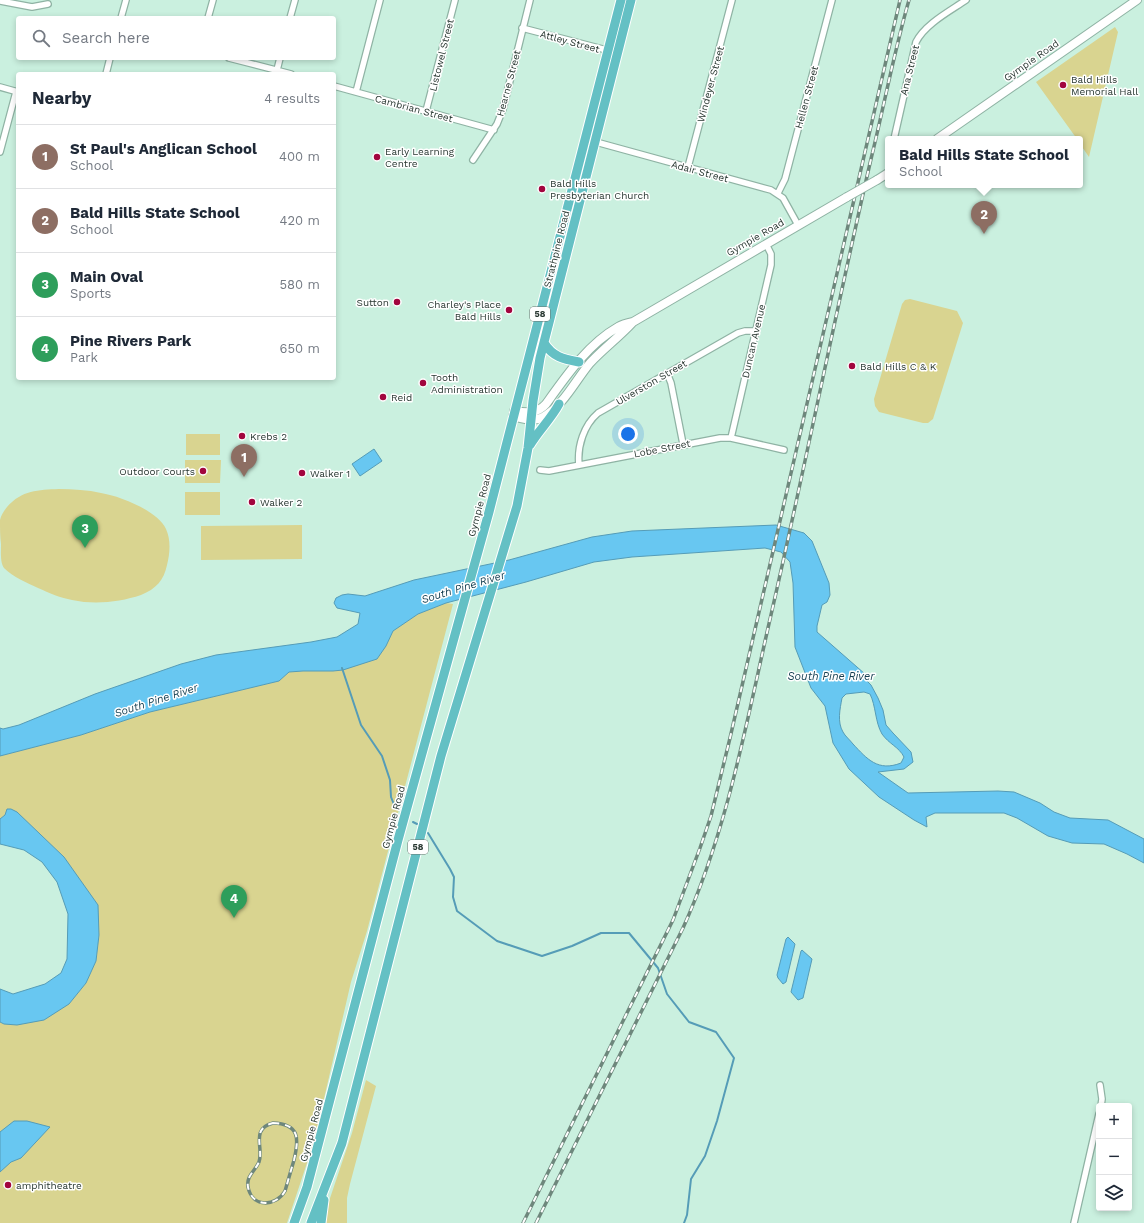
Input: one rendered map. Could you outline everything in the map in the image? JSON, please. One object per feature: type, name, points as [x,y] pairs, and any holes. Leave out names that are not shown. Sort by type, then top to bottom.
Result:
[{"type":"highway","name":"Strathpine Road","points":[[514,413],[621,0]]},
{"type":"highway","name":"Strathpine Road","points":[[531,416],[544,343],[632,0]]},
{"type":"highway","points":[[544,343],[549,351],[555,356],[579,362]]},
{"type":"highway","points":[[528,448],[538,432],[553,415],[559,404]]},
{"type":"highway","name":"Gympie Road","points":[[294,1223],[301,1206],[310,1174],[398,840],[478,553],[514,413]]},
{"type":"highway","name":"58","points":[[311,1223],[324,1193],[342,1143],[441,756],[514,517],[521,489],[528,448],[531,416]]},
{"type":"highway","points":[[321,1223],[324,1193]]},
{"type":"main road","name":"Gympie Road","points":[[941,136],[1137,0]]},
{"type":"main road","name":"Gympie Road","points":[[531,416],[543,417],[559,404],[590,363],[633,322],[885,175]]},
{"type":"main road","name":"Gympie Road","points":[[531,416],[544,406],[595,344],[619,326],[633,322]]},
{"type":"main road","points":[[514,413],[531,416]]},
{"type":"street","points":[[122,16],[126,0]]},
{"type":"street","points":[[209,16],[213,0]]},
{"type":"street","points":[[291,16],[295,0]]},
{"type":"street","points":[[356,92],[380,0]]},
{"type":"street","name":"Listowel Street","points":[[426,111],[455,0]]},
{"type":"street","name":"Hearne Street","points":[[473,160],[494,130],[502,109],[530,0]]},
{"type":"street","name":"Windeyer Street","points":[[688,167],[732,0]]},
{"type":"street","name":"Hellen Street","points":[[778,194],[785,179],[832,0]]},
{"type":"street","name":"Ana Street","points":[[895,136],[918,36],[926,28],[966,0]]},
{"type":"street","points":[[0,1],[32,7],[48,4]]},
{"type":"street","name":"Attley Street","points":[[522,28],[618,53]]},
{"type":"street","points":[[106,72],[110,60]]},
{"type":"street","points":[[237,60],[284,72]]},
{"type":"street","points":[[277,70],[280,60]]},
{"type":"street","name":"Cambrian Street","points":[[336,87],[494,130]]},
{"type":"street","points":[[0,88],[16,92]]},
{"type":"street","points":[[0,152],[16,96]]},
{"type":"street","name":"Adair Street","points":[[585,139],[768,189],[778,194]]},
{"type":"street","points":[[778,194],[786,202],[798,225]]},
{"type":"street","name":"Duncan Avenue","points":[[731,438],[771,262],[771,254],[766,244]]},
{"type":"street","name":"Ulverston Street","points":[[580,465],[579,455],[582,437],[589,422],[594,416],[738,333],[745,330],[756,331]]},
{"type":"street","points":[[667,373],[671,383],[683,444]]},
{"type":"street","name":"Lobe Street","points":[[540,470],[549,471],[713,438],[731,438],[784,450]]},
{"type":"street","points":[[1100,1085],[1101,1103]]},
{"type":"street","points":[[1074,1223],[1096,1127]]},
{"type":"shaded area","points":[[1115,27],[1118,32],[1089,157],[1083,148],[1083,136],[1075,136],[1036,82]]},
{"type":"shaded area","points":[[910,299],[957,311],[963,323],[933,419],[928,423],[879,412],[875,406],[874,399],[902,304],[905,300]]},
{"type":"shaded area","name":"Outdoor Courts","points":[[186,434],[220,434],[220,455],[186,455]]},
{"type":"shaded area","name":"Outdoor Courts","points":[[185,460],[221,460],[220,483],[185,483]]},
{"type":"shaded area","points":[[59,489],[91,491],[118,497],[147,510],[162,522],[168,533],[169,551],[166,570],[161,580],[155,587],[141,595],[125,599],[107,602],[81,602],[42,590],[16,577],[4,568],[1,557],[0,520],[7,507],[18,497],[25,494],[37,491]]},
{"type":"shaded area","name":"Outdoor Courts","points":[[185,492],[220,492],[220,515],[185,515]]},
{"type":"shaded area","points":[[302,525],[302,559],[201,560],[201,526]]},
{"type":"shaded area","points":[[446,603],[453,604],[367,931],[351,982],[314,1142],[287,1223],[0,1223],[0,1022],[4,1024],[69,1004],[86,983],[96,961],[99,935],[5,815],[0,819],[0,756],[81,735],[150,712],[279,681],[289,672],[333,671],[386,646],[393,631],[418,614]]},
{"type":"shaded area","points":[[366,1080],[376,1086],[347,1198],[347,1223],[324,1223],[326,1210],[352,1133]]},
{"type":"water","points":[[374,449],[382,461],[360,476],[352,464]]},
{"type":"water","name":"South Pine River","points":[[776,525],[804,533],[812,541],[829,583],[830,595],[827,602],[822,605],[817,632],[865,674],[867,681],[871,685],[883,710],[886,725],[911,752],[913,762],[904,769],[878,772],[908,793],[1014,792],[1040,803],[1054,812],[1070,818],[1108,820],[1144,839],[1144,863],[1104,844],[1072,843],[1048,836],[1017,818],[1004,813],[935,813],[926,817],[927,827],[879,797],[849,769],[833,743],[825,706],[811,688],[795,647],[793,583],[790,562],[781,552],[765,548],[632,557],[594,562],[446,603],[418,614],[393,631],[386,646],[377,659],[343,670],[289,672],[279,681],[150,712],[81,735],[0,756],[0,728],[3,729],[19,725],[95,694],[181,664],[216,655],[337,637],[358,624],[360,613],[337,608],[334,603],[336,598],[342,595],[348,594],[365,596],[414,580],[509,560],[592,537],[632,531]],"holes":[[[864,692],[870,694],[882,734],[904,757],[901,763],[886,766],[879,765],[868,759],[845,735],[841,728],[840,715],[842,698],[846,694]]]},
{"type":"water","points":[[7,809],[17,812],[64,857],[98,905],[99,935],[96,961],[86,983],[69,1004],[44,1020],[17,1025],[4,1024],[0,1022],[0,989],[13,994],[45,984],[61,973],[67,959],[68,914],[57,882],[42,862],[24,850],[0,844],[0,819],[5,815]]},
{"type":"water","points":[[788,937],[795,944],[786,982],[783,984],[777,975],[786,939]]},
{"type":"water","points":[[802,950],[812,959],[803,998],[798,1000],[791,992]]},
{"type":"water","points":[[14,1121],[27,1121],[50,1127],[21,1158],[11,1162],[0,1172],[0,1132]]},
{"type":"waterway","points":[[342,668],[361,725],[382,756],[390,780],[391,797],[395,807]]},
{"type":"waterway","points":[[413,822],[417,824]]},
{"type":"waterway","points":[[428,833],[454,877],[453,897],[457,911],[497,941],[542,956],[572,946],[601,933],[629,933],[658,968],[667,994],[689,1022],[716,1032],[734,1058],[717,1121],[705,1156],[691,1179],[687,1215],[684,1223]]},
{"type":"railway","points":[[523,1223],[673,920],[711,816],[900,0]]},
{"type":"railway","points":[[536,1223],[683,928],[698,892],[723,818],[751,705],[858,218],[909,0]]},
{"type":"railway","points":[[273,1123],[288,1126],[293,1130],[296,1134],[297,1146],[285,1191],[276,1200],[265,1203],[259,1202],[250,1194],[248,1180],[259,1162],[260,1134],[266,1126],[273,1123]]},
{"type":"place","name":"Bald Hills Memorial Hall","points":[[1063,85]]},
{"type":"place","name":"Early Learning Centre","points":[[377,157]]},
{"type":"place","name":"Bald Hills Presbyterian Church","points":[[542,189]]},
{"type":"place","name":"Bald Hills State School","points":[[984,234]]},
{"type":"place","name":"Sutton","points":[[397,302]]},
{"type":"place","name":"Charley's Place Bald Hills","points":[[509,310]]},
{"type":"place","name":"Bald Hills C & K","points":[[852,366]]},
{"type":"place","name":"Tooth Administration","points":[[423,383]]},
{"type":"place","name":"Reid","points":[[383,397]]},
{"type":"place","name":"Krebs 2","points":[[242,436]]},
{"type":"place","name":"Outdoor Courts","points":[[203,471]]},
{"type":"place","name":"Walker 1","points":[[302,473]]},
{"type":"place","name":"St Paul's Anglican School","points":[[244,477]]},
{"type":"place","name":"Walker 2","points":[[252,502]]},
{"type":"place","name":"Main Oval","points":[[85,548]]},
{"type":"place","name":"Pine Rivers Park","points":[[234,918]]},
{"type":"place","name":"amphitheatre","points":[[8,1185]]}]
